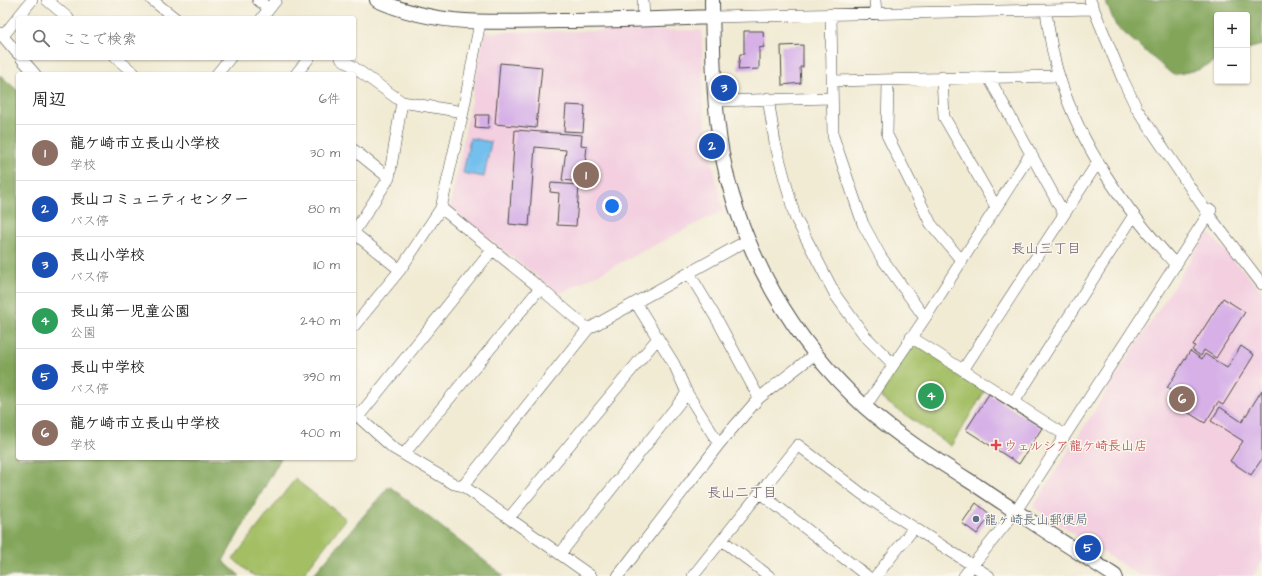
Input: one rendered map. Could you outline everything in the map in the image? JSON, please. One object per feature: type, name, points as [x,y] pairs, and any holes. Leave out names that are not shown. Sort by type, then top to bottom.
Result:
[{"type":"street","points":[[18,16],[32,0]]},
{"type":"street","points":[[47,0],[66,16]]},
{"type":"street","points":[[152,0],[172,16]]},
{"type":"street","points":[[258,0],[269,9]]},
{"type":"street","points":[[264,16],[276,0]]},
{"type":"street","points":[[377,0],[406,12],[423,16],[456,21],[480,22],[1046,11],[1092,5],[1123,80],[1137,109],[1209,212],[1262,284]]},
{"type":"street","points":[[643,0],[644,20]]},
{"type":"street","points":[[712,0],[715,100],[722,153],[729,185],[748,240],[761,269],[789,320],[815,354],[842,385],[865,407],[926,453],[1115,576]]},
{"type":"street","points":[[876,0],[876,14]]},
{"type":"street","points":[[1046,11],[1059,76],[1083,134],[1098,162],[1134,215],[1176,265]]},
{"type":"street","points":[[831,16],[831,98],[834,136],[863,224],[881,257],[925,318]]},
{"type":"street","points":[[16,18],[2,34],[16,52]]},
{"type":"street","points":[[356,324],[400,270],[441,208],[480,22]]},
{"type":"street","points":[[23,60],[33,72]]},
{"type":"street","points":[[118,60],[133,72]]},
{"type":"street","points":[[218,72],[228,60]]},
{"type":"street","points":[[298,72],[307,60]]},
{"type":"street","points":[[344,60],[402,102],[462,112]]},
{"type":"street","points":[[832,81],[888,81],[942,77],[989,78],[1059,76]]},
{"type":"street","points":[[942,77],[944,118],[996,207]]},
{"type":"street","points":[[989,78],[1064,214]]},
{"type":"street","points":[[888,81],[887,135],[931,224],[962,261]]},
{"type":"street","points":[[768,98],[775,143],[795,217],[836,296],[865,336],[893,364]]},
{"type":"street","points":[[715,100],[831,98]]},
{"type":"street","points":[[356,229],[389,178],[402,102]]},
{"type":"street","points":[[356,152],[389,178]]},
{"type":"street","points":[[865,407],[925,318],[1031,153]]},
{"type":"street","points":[[963,370],[1098,162]]},
{"type":"street","points":[[441,208],[493,249],[588,329]]},
{"type":"street","points":[[964,576],[1016,511],[1209,212]]},
{"type":"street","points":[[1014,402],[1134,215]]},
{"type":"street","points":[[356,234],[400,270]]},
{"type":"street","points":[[463,486],[588,329],[748,240]]},
{"type":"street","points":[[493,249],[356,415],[392,448],[454,484],[463,486],[591,576]]},
{"type":"street","points":[[689,273],[719,323],[759,398]]},
{"type":"street","points":[[404,454],[540,288]]},
{"type":"street","points":[[636,303],[674,364],[687,393],[719,444]]},
{"type":"street","points":[[911,337],[1065,435]]},
{"type":"street","points":[[509,518],[658,338]]},
{"type":"street","points":[[618,576],[719,444],[759,398],[815,354]]},
{"type":"street","points":[[560,554],[687,393]]},
{"type":"street","points":[[693,576],[798,446],[862,494],[989,576]]},
{"type":"street","points":[[760,493],[867,576]]},
{"type":"street","points":[[876,576],[914,528]]},
{"type":"street","points":[[722,540],[768,576]]},
{"type":"shaded area","points":[[702,30],[703,105],[708,142],[723,210],[559,294],[450,208],[485,32]]},
{"type":"shaded area","points":[[1208,232],[1262,291],[1262,562],[1253,576],[1140,576],[1033,507]]},
{"type":"green space","points":[[1105,0],[1262,0],[1262,45],[1250,48],[1250,12],[1214,12],[1214,62],[1198,70],[1173,75],[1116,26]]},
{"type":"green space","points":[[0,75],[16,89],[16,460],[280,460],[223,561],[240,576],[0,576]]},
{"type":"green space","points":[[912,341],[986,389],[951,446],[882,399],[880,392]]},
{"type":"green space","points":[[295,479],[346,519],[302,576],[254,576],[233,559]]},
{"type":"green space","points":[[389,486],[504,576],[312,576]]},
{"type":"water","points":[[470,138],[491,142],[484,177],[463,173]]},
{"type":"building","points":[[744,31],[763,31],[764,47],[759,48],[759,69],[738,70],[740,54],[744,54]]},
{"type":"building","points":[[803,45],[803,67],[800,67],[801,83],[782,85],[781,46]]},
{"type":"building","points":[[500,63],[542,67],[536,128],[495,124]]},
{"type":"building","points":[[566,105],[585,106],[583,132],[564,131]]},
{"type":"building","points":[[476,115],[489,115],[488,129],[475,128]]},
{"type":"building","points":[[515,130],[582,135],[581,145],[587,146],[583,182],[562,180],[566,150],[535,147],[529,226],[509,224]]},
{"type":"building","points":[[551,183],[579,185],[576,226],[557,225],[559,193],[550,192]]},
{"type":"building","points":[[1223,298],[1245,312],[1216,358],[1204,350],[1201,356],[1192,350],[1195,346],[1193,345]]},
{"type":"building","points":[[1241,346],[1254,355],[1223,405],[1218,402],[1205,423],[1184,410],[1189,402],[1167,388],[1190,351],[1202,359],[1205,354],[1227,368]]},
{"type":"building","points":[[1262,390],[1262,459],[1251,475],[1230,461],[1243,441],[1211,421],[1220,407],[1242,422]]},
{"type":"building","points":[[989,394],[1042,428],[1019,464],[966,430]]},
{"type":"building","points":[[976,503],[991,515],[977,534],[962,523]]},
{"type":"place","name":"長山小学校","points":[[724,88]]},
{"type":"place","name":"長山コミュニティセンター","points":[[712,146]]},
{"type":"place","name":"龍ケ崎市立長山小学校","points":[[586,175]]},
{"type":"place","name":"長山第一児童公園","points":[[931,396]]},
{"type":"place","name":"龍ケ崎市立長山中学校","points":[[1182,399]]},
{"type":"place","name":"ウェルシア龍ケ崎長山店","points":[[996,445]]},
{"type":"place","name":"龍ヶ崎長山郵便局","points":[[976,519]]},
{"type":"place","name":"長山中学校","points":[[1088,548]]},
{"type":"district","name":"長山三丁目","points":[[1046,248]]},
{"type":"district","name":"長山二丁目","points":[[742,492]]}]
